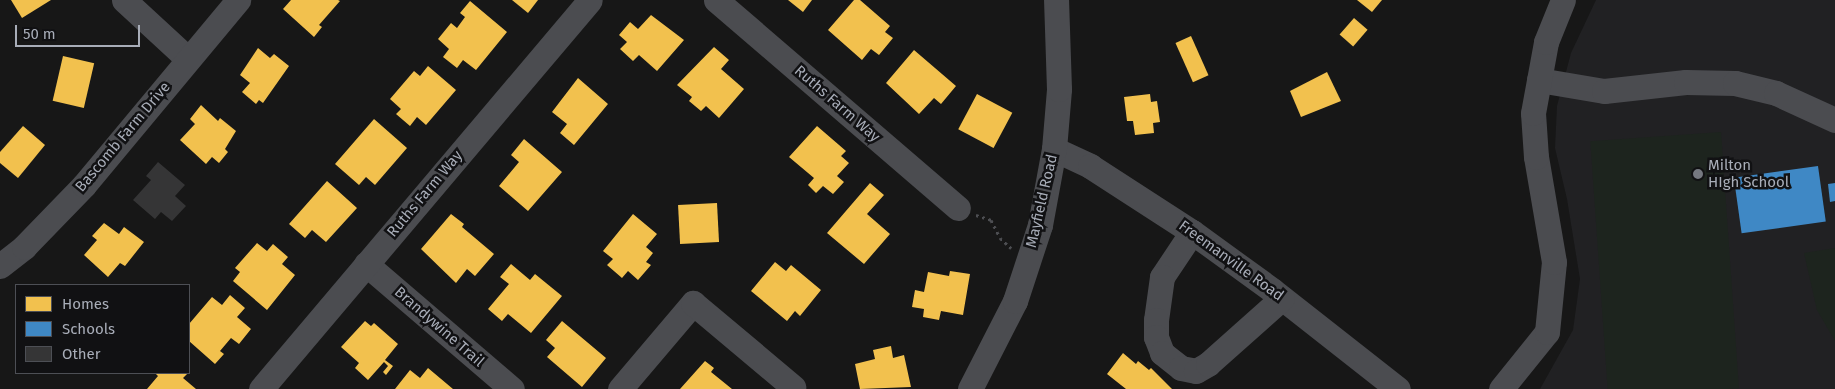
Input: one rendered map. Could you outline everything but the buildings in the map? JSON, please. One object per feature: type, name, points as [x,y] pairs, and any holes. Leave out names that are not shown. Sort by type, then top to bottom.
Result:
[{"type":"street","points":[[124,0],[188,59]]},
{"type":"street","name":"Bascomb Farm Drive","points":[[0,266],[24,247],[84,185],[238,0]]},
{"type":"street","name":"Ruths Farm Way","points":[[261,389],[590,0]]},
{"type":"street","name":"Ruths Farm Way","points":[[716,0],[958,208]]},
{"type":"street","name":"Mayfield Road","points":[[970,389],[1015,301],[1040,225],[1054,149],[1059,89],[1056,0]]},
{"type":"street","points":[[1501,389],[1547,332],[1554,262],[1536,156],[1533,113],[1546,42],[1563,0]]},
{"type":"street","points":[[1539,80],[1604,91],[1686,82],[1735,83],[1776,93],[1835,120]]},
{"type":"street","name":"Freemanville Road","points":[[1054,149],[1090,166],[1192,232],[1282,298],[1398,389]]},
{"type":"street","points":[[1192,232],[1162,277],[1156,320],[1156,337],[1162,353],[1181,368],[1196,371],[1208,364],[1282,298]]},
{"type":"street","name":"Brandywine Trail","points":[[366,264],[512,389]]},
{"type":"street","points":[[620,389],[693,303],[793,387]]},
{"type":"path","points":[[958,208],[990,220],[1000,238],[1010,247],[1031,253]]},
{"type":"shaded area","name":"Milton HIgh School","points":[[1596,0],[1835,0],[1835,389],[1540,389],[1573,330],[1580,279],[1567,199],[1555,148],[1557,106],[1571,53]]},
{"type":"shaded area","points":[[1721,132],[1739,388],[1608,389],[1590,141]]},
{"type":"shaded area","points":[[1835,248],[1835,341],[1817,310],[1804,253]]},
{"type":"place","name":"Milton HIgh School","points":[[1698,174]]}]
